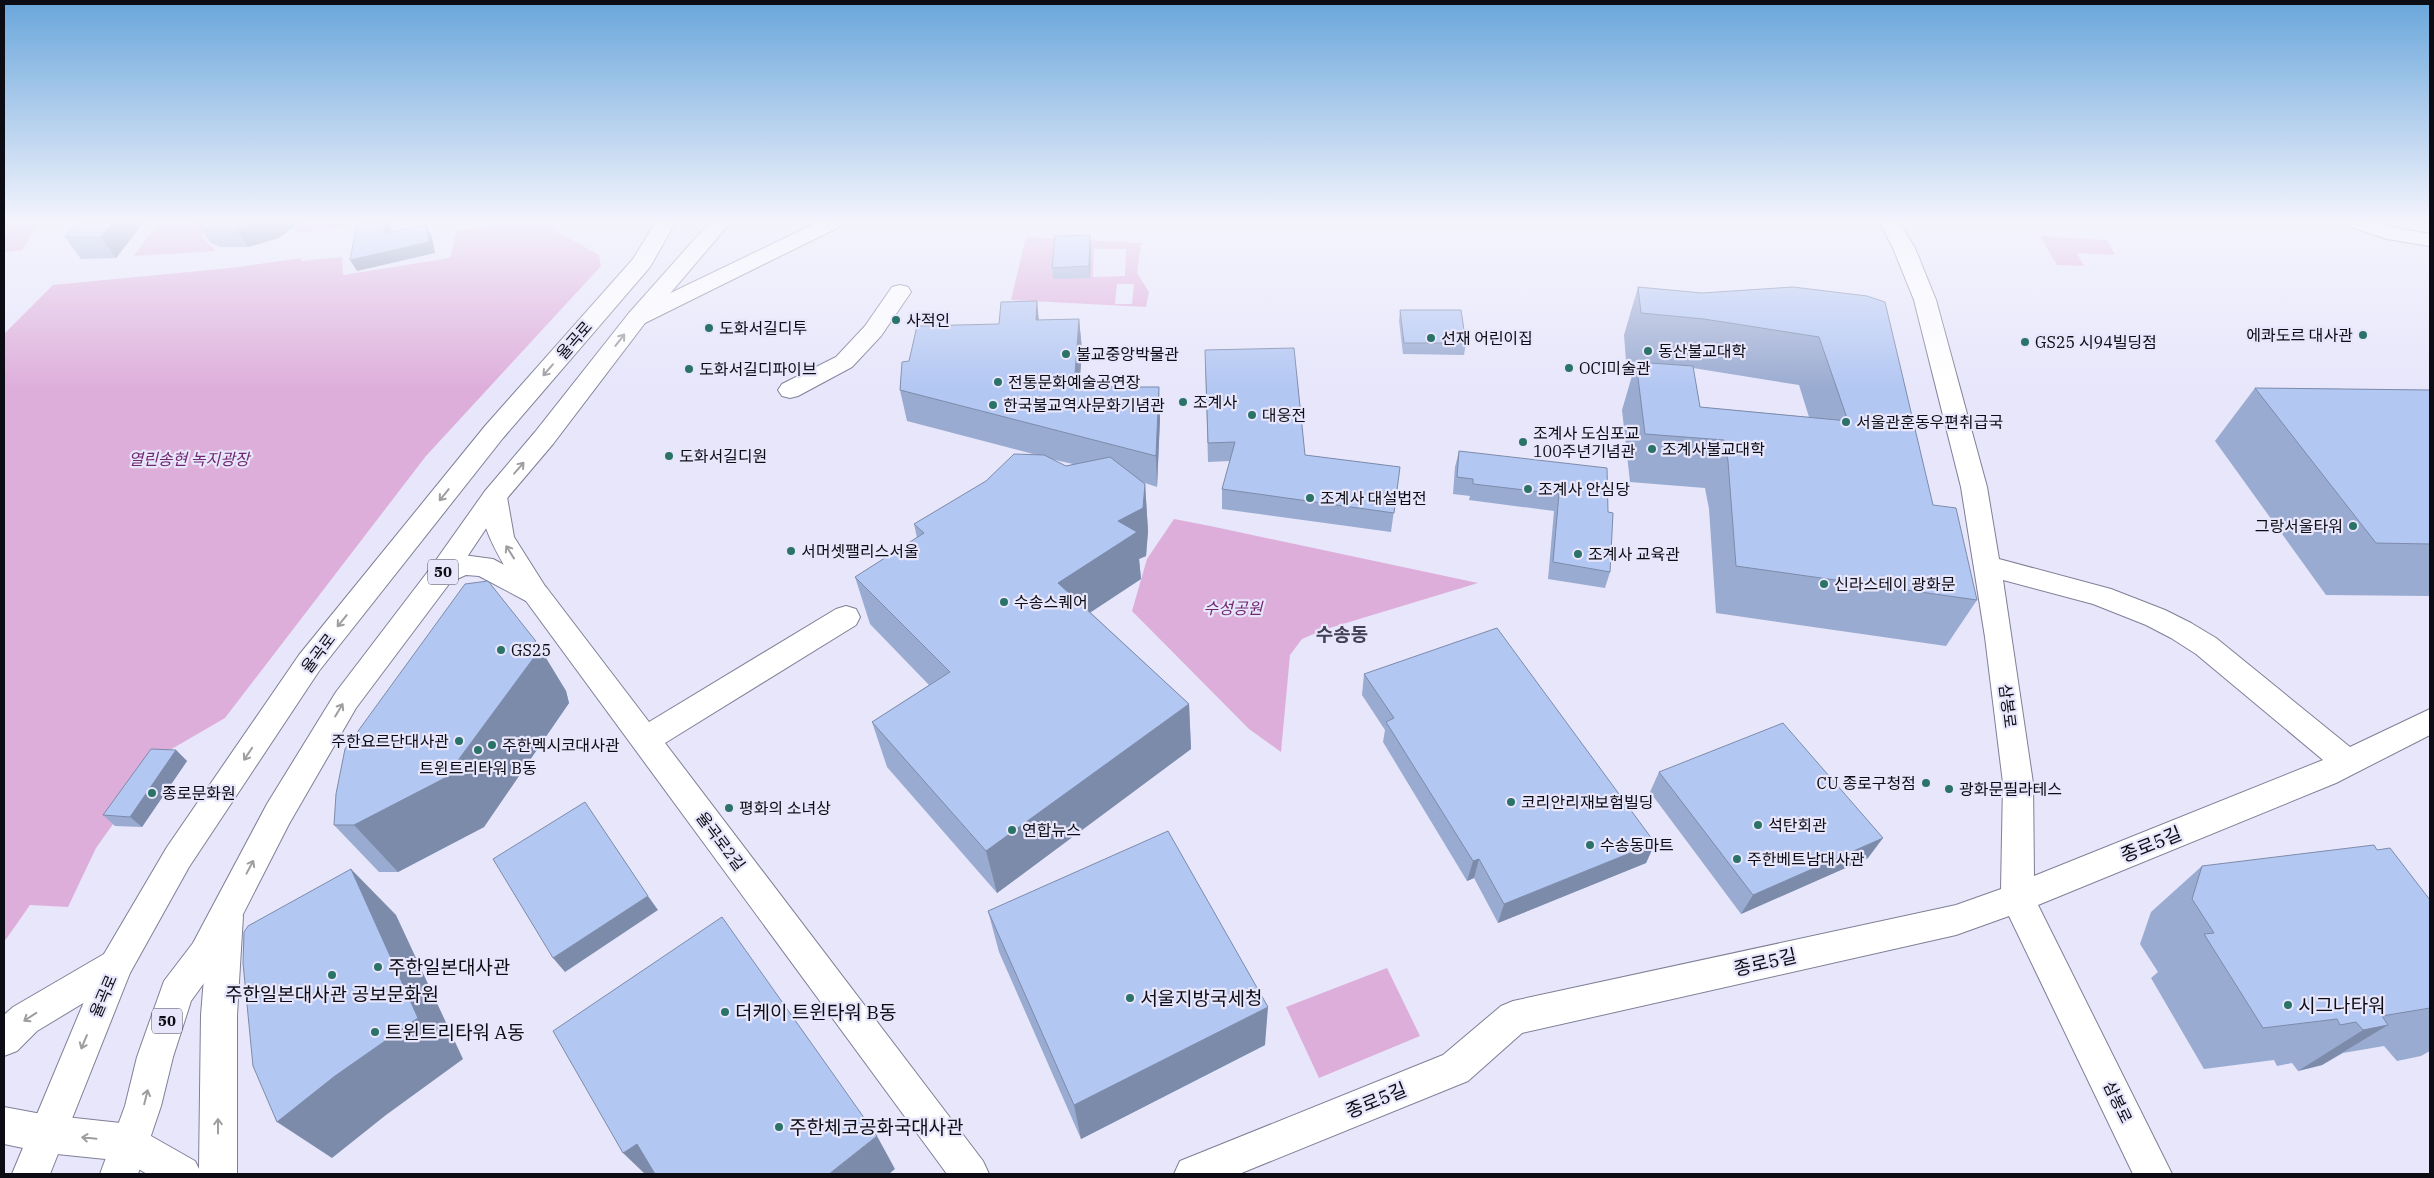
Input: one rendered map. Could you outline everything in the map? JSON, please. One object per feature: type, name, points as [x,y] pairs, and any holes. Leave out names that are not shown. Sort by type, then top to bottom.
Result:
[{"type":"street","name":"율곡로","points":[[31,1174],[116,964],[178,857],[309,663],[494,432],[628,278]]},
{"type":"street","name":"50","points":[[125,1158],[143,1106],[155,1057],[176,993],[204,954],[278,814],[346,700],[439,577],[494,497],[544,438],[637,318],[671,278]]},
{"type":"street","points":[[637,318],[719,278]]},
{"type":"street","name":"삼봉로","points":[[1916,278],[1925,300],[1974,487],[1988,566],[2018,782],[2017,898],[2154,1174]]},
{"type":"street","points":[[790,390],[844,362],[873,331],[900,292]]},
{"type":"street","points":[[494,497],[501,538],[536,594]]},
{"type":"street","name":"율곡로2길","points":[[439,577],[463,565],[483,566],[536,594],[970,1174]]},
{"type":"street","points":[[1988,566],[2083,590],[2138,609],[2183,629],[2348,763]]},
{"type":"street","points":[[645,740],[846,617]]},
{"type":"street","name":"종로5길","points":[[1193,1174],[1455,1068],[1514,1018],[1956,920],[2017,898],[2348,763],[2430,721]]},
{"type":"street","points":[[218,1174],[219,1015],[227,910]]},
{"type":"street","points":[[4,1039],[25,1019],[116,964]]},
{"type":"street","points":[[4,1126],[47,1134],[182,1174]]},
{"type":"green space","name":"열린송현 녹지광장","points":[[127,278],[590,278],[426,456],[225,718],[163,754],[96,848],[68,907],[30,905],[4,942],[4,334],[53,285]]},
{"type":"green space","points":[[1016,278],[1140,278],[1149,292],[1146,307],[1011,300]],"holes":[[[1117,284],[1134,284],[1132,304],[1115,304]]]},
{"type":"green space","name":"수성공원","points":[[1174,519],[1478,583],[1323,630],[1302,639],[1290,655],[1281,752],[1249,729],[1132,611],[1147,559]]},
{"type":"green space","points":[[1387,968],[1420,1036],[1319,1078],[1286,1007]]},
{"type":"building","points":[[1638,287],[1702,293],[1793,287],[1867,296],[1885,302],[1933,505],[1956,508],[1977,600],[1736,566],[1728,461],[1724,440],[1645,434],[1636,362],[1693,366],[1700,407],[1848,421],[1819,337],[1704,319],[1641,313]]},
{"type":"building","name":"한국불교역사문화기념관","points":[[1037,301],[1036,320],[1079,319],[1074,387],[1159,387],[1156,456],[900,390],[902,362],[909,361],[917,326],[999,324],[1001,302]]},
{"type":"building","name":"선재 어린이집","points":[[1400,310],[1461,310],[1466,343],[1404,343]]},
{"type":"building","points":[[1294,348],[1305,455],[1400,467],[1394,513],[1222,489],[1235,442],[1208,443],[1205,350]]},
{"type":"building","points":[[2255,388],[2430,390],[2430,544],[2376,543]]},
{"type":"building","points":[[1459,451],[1607,468],[1608,512],[1613,513],[1610,572],[1553,562],[1559,494],[1473,484],[1473,479],[1457,477]]},
{"type":"building","points":[[1014,454],[1044,455],[1066,466],[1110,457],[1145,484],[1143,508],[1118,521],[1137,532],[1058,583],[1189,704],[986,851],[872,722],[950,672],[855,577],[924,533],[914,524],[986,481]]},
{"type":"building","points":[[488,581],[535,640],[538,652],[445,778],[354,825],[334,825],[336,794],[345,749],[465,584]]},
{"type":"building","name":"코리안리재보험빌딩","points":[[1497,628],[1655,843],[1504,904],[1479,859],[1473,861],[1386,722],[1394,718],[1364,674]]},
{"type":"building","name":"석탄회관","points":[[1783,723],[1883,838],[1753,895],[1659,772]]},
{"type":"building","points":[[151,749],[176,750],[130,817],[103,815]]},
{"type":"building","name":"주한일본대사관","points":[[585,802],[648,896],[553,958],[493,859]]},
{"type":"building","name":"서울지방국세청","points":[[1168,831],[1268,1007],[1074,1105],[988,911]]},
{"type":"building","points":[[2374,845],[2377,850],[2390,848],[2430,900],[2430,1008],[2382,1016],[2388,1025],[2363,1030],[2356,1022],[2340,1025],[2337,1019],[2263,1028],[2204,934],[2214,933],[2192,899],[2202,866]]},
{"type":"building","points":[[351,869],[418,1018],[335,1076],[277,1122],[253,1066],[243,963],[244,932],[248,926]]},
{"type":"building","name":"더케이 트윈타워 B동","points":[[722,917],[877,1136],[829,1174],[655,1174],[637,1144],[623,1153],[553,1031]]},
{"type":"place","name":"사적인","points":[[896,320]]},
{"type":"place","name":"도화서길디투","points":[[709,328]]},
{"type":"place","name":"에콰도르 대사관","points":[[2363,335]]},
{"type":"place","name":"선재 어린이집","points":[[1431,338]]},
{"type":"place","name":"GS25 시94빌딩점","points":[[2025,342]]},
{"type":"place","name":"동산불교대학","points":[[1648,351]]},
{"type":"place","name":"불교중앙박물관","points":[[1066,354]]},
{"type":"place","name":"OCI미술관","points":[[1569,368]]},
{"type":"place","name":"도화서길디파이브","points":[[689,369]]},
{"type":"place","name":"전통문화예술공연장","points":[[998,382]]},
{"type":"place","name":"조계사","points":[[1183,402]]},
{"type":"place","name":"한국불교역사문화기념관","points":[[993,405]]},
{"type":"place","name":"대웅전","points":[[1252,415]]},
{"type":"place","name":"서울관훈동우편취급국","points":[[1846,422]]},
{"type":"place","name":"조계사 도심포교 100주년기념관","points":[[1523,442]]},
{"type":"place","name":"조계사불교대학","points":[[1652,449]]},
{"type":"place","name":"도화서길디원","points":[[669,456]]},
{"type":"place","name":"조계사 안심당","points":[[1528,489]]},
{"type":"place","name":"조계사 대설법전","points":[[1310,498]]},
{"type":"place","name":"그랑서울타워","points":[[2353,526]]},
{"type":"place","name":"서머셋팰리스서울","points":[[791,551]]},
{"type":"place","name":"조계사 교육관","points":[[1578,554]]},
{"type":"place","name":"신라스테이 광화문","points":[[1824,584]]},
{"type":"place","name":"수송스퀘어","points":[[1004,602]]},
{"type":"place","name":"GS25","points":[[501,650]]},
{"type":"place","name":"주한요르단대사관","points":[[459,741]]},
{"type":"place","name":"주한멕시코대사관","points":[[492,745]]},
{"type":"place","name":"트윈트리타워 B동","points":[[478,750]]},
{"type":"place","name":"CU 종로구청점","points":[[1926,783]]},
{"type":"place","name":"광화문필라테스","points":[[1949,789]]},
{"type":"place","name":"종로문화원","points":[[152,793]]},
{"type":"place","name":"코리안리재보험빌딩","points":[[1511,802]]},
{"type":"place","name":"평화의 소녀상","points":[[729,808]]},
{"type":"place","name":"석탄회관","points":[[1758,825]]},
{"type":"place","name":"연합뉴스","points":[[1012,830]]},
{"type":"place","name":"수송동마트","points":[[1590,845]]},
{"type":"place","name":"주한베트남대사관","points":[[1737,859]]},
{"type":"place","name":"주한일본대사관","points":[[378,967]]},
{"type":"place","name":"주한일본대사관 공보문화원","points":[[332,975]]},
{"type":"place","name":"서울지방국세청","points":[[1130,998]]},
{"type":"place","name":"시그나타워","points":[[2288,1005]]},
{"type":"place","name":"더케이 트윈타워 B동","points":[[725,1012]]},
{"type":"place","name":"트윈트리타워 A동","points":[[375,1032]]},
{"type":"place","name":"주한체코공화국대사관","points":[[779,1127]]},
{"type":"district","name":"수송동","points":[[1342,634]]}]
